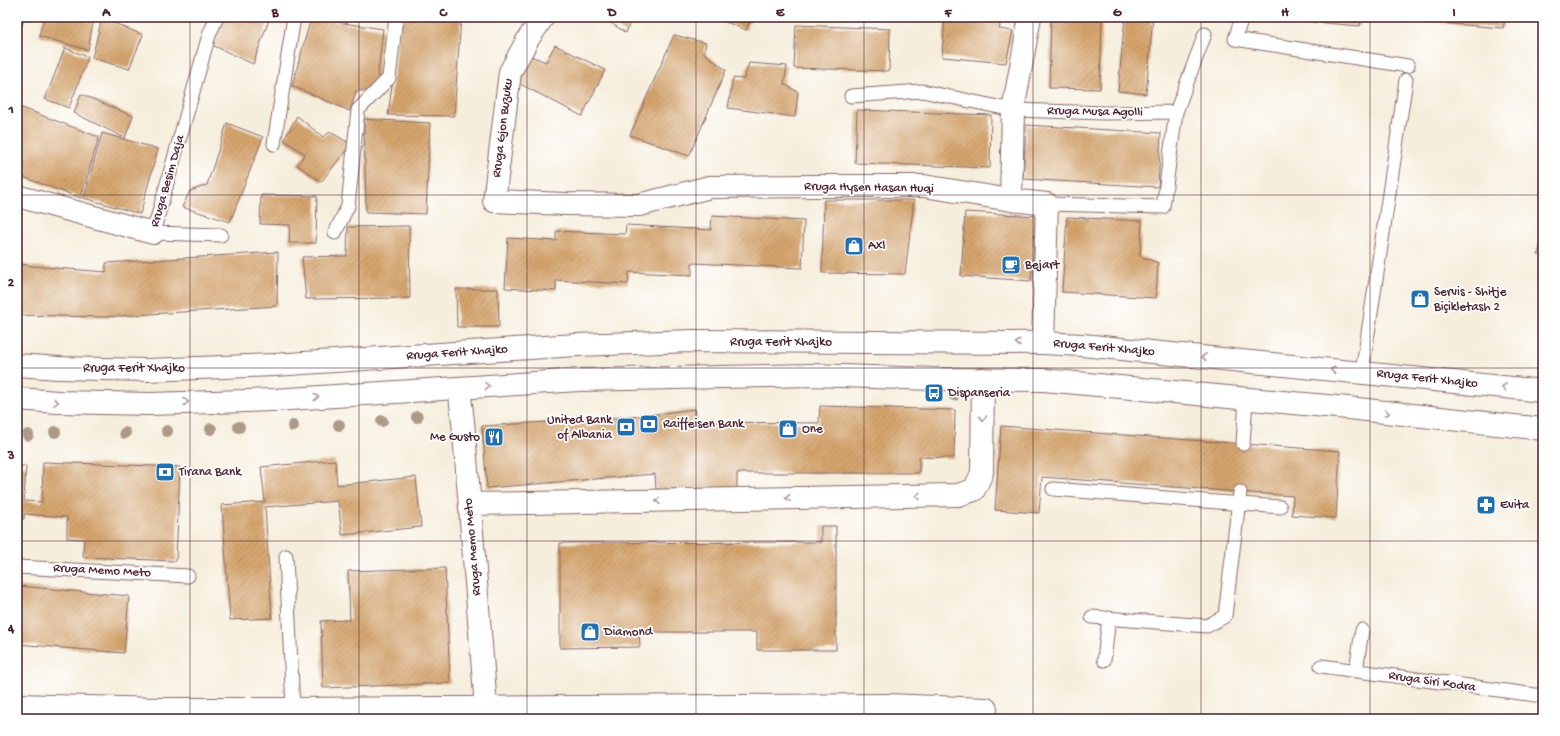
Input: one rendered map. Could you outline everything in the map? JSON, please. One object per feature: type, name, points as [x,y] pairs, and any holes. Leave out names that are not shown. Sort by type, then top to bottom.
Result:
[{"type":"street","name":"Rruga Gjon Buzuku","points":[[494,201],[510,72],[542,17]]},
{"type":"street","points":[[1011,200],[1013,110],[1030,17]]},
{"type":"street","name":"Rruga Hysen Hasan Huqi","points":[[494,201],[639,205],[710,187],[924,186],[1011,200],[1047,204]]},
{"type":"street","name":"Rruga Besim Daja","points":[[17,196],[153,233]]},
{"type":"street","points":[[1043,343],[1047,204]]},
{"type":"street","name":"Rruga Ferit Xhajko","points":[[17,365],[59,368],[164,370],[274,365],[576,345],[692,341],[1043,343],[1082,345],[1543,391]]},
{"type":"street","points":[[17,399],[58,402],[158,403],[274,400],[579,380],[810,375],[1044,380],[1246,400],[1348,408],[1543,429]]},
{"type":"street","points":[[470,504],[958,495],[974,490],[982,473],[983,379]]},
{"type":"street","name":"Rruga Memo Meto","points":[[459,388],[463,421],[486,707]]},
{"type":"street","points":[[17,705],[158,714],[293,709],[430,714],[486,707],[583,713],[856,705],[929,713],[986,709]]},
{"type":"lane","name":"Rruga Besim Daja","points":[[153,233],[209,35],[217,17]]},
{"type":"lane","points":[[274,144],[294,17]]},
{"type":"lane","points":[[335,233],[348,206],[358,110],[389,78],[396,17]]},
{"type":"lane","points":[[1242,17],[1235,39],[1408,66]]},
{"type":"lane","name":"Rruga Hysen Hasan Huqi","points":[[1047,204],[1163,207],[1176,112],[1205,34]]},
{"type":"lane","points":[[1362,373],[1406,80]]},
{"type":"lane","name":"Rruga Musa Agolli","points":[[851,96],[922,91],[1013,110],[1105,113],[1176,112]]},
{"type":"lane","points":[[153,233],[221,235]]},
{"type":"lane","points":[[1244,444],[1246,400]]},
{"type":"lane","points":[[1053,489],[1240,497],[1280,506]]},
{"type":"lane","points":[[1092,617],[1207,626],[1225,616],[1240,497]]},
{"type":"lane","points":[[286,556],[293,709]]},
{"type":"lane","name":"Rruga Memo Meto","points":[[17,567],[188,576]]},
{"type":"lane","points":[[1104,660],[1109,618]]},
{"type":"lane","points":[[1356,671],[1362,630]]},
{"type":"lane","name":"Rruga Siri Kodra","points":[[1321,666],[1543,696]]},
{"type":"building","points":[[17,17],[25,17],[20,32],[17,31]]},
{"type":"building","points":[[44,17],[77,17],[93,22],[88,50],[39,36]]},
{"type":"building","points":[[224,17],[270,17],[253,64],[212,45]]},
{"type":"building","points":[[461,17],[454,116],[388,115],[401,18]]},
{"type":"building","points":[[602,17],[632,17],[626,33]]},
{"type":"building","points":[[713,17],[752,17],[746,30]]},
{"type":"building","points":[[945,17],[1002,17],[999,29],[1013,31],[1006,63],[942,57]]},
{"type":"building","points":[[1051,17],[1102,17],[1100,89],[1049,88]]},
{"type":"building","points":[[1125,17],[1153,17],[1146,94],[1118,91]]},
{"type":"building","points":[[1279,17],[1362,17],[1360,26],[1278,19]]},
{"type":"building","points":[[1373,17],[1506,17],[1503,28]]},
{"type":"building","points":[[102,18],[143,35],[129,69],[92,58]]},
{"type":"building","points":[[311,18],[383,29],[376,90],[356,91],[350,111],[292,86]]},
{"type":"building","points":[[796,25],[890,29],[889,71],[794,68]]},
{"type":"building","points":[[674,35],[706,43],[704,53],[726,70],[689,156],[630,135]]},
{"type":"building","points":[[555,45],[605,70],[582,116],[518,83],[528,55],[546,62]]},
{"type":"building","points":[[65,48],[88,57],[69,108],[45,99]]},
{"type":"building","points":[[749,63],[787,66],[784,84],[798,92],[795,117],[728,108],[733,78],[744,79]]},
{"type":"building","points":[[81,94],[133,116],[125,138],[74,113]]},
{"type":"building","points":[[17,106],[99,137],[81,198],[17,175]]},
{"type":"building","points":[[857,110],[991,115],[990,168],[855,163]]},
{"type":"building","points":[[297,116],[323,137],[330,132],[351,144],[321,182],[297,165],[305,154],[284,140]]},
{"type":"building","points":[[364,119],[430,123],[426,214],[366,212]]},
{"type":"building","points":[[227,123],[263,137],[230,222],[182,207],[190,191],[207,185]]},
{"type":"building","points":[[1026,125],[1161,133],[1158,187],[1023,179]]},
{"type":"building","points":[[102,133],[158,149],[140,214],[84,198]]},
{"type":"building","points":[[261,195],[317,196],[316,243],[289,243],[290,225],[260,224]]},
{"type":"building","points":[[824,200],[914,200],[905,274],[822,273]]},
{"type":"building","points":[[965,212],[1036,216],[1031,281],[961,276]]},
{"type":"building","points":[[712,216],[804,221],[802,268],[692,263],[692,275],[629,272],[628,284],[556,280],[556,291],[505,288],[508,238],[556,241],[556,231],[625,234],[626,225],[711,230]]},
{"type":"building","points":[[1067,217],[1142,221],[1140,256],[1158,263],[1156,298],[1062,292]]},
{"type":"building","points":[[409,226],[410,298],[306,299],[302,257],[347,256],[348,227]]},
{"type":"building","points":[[1542,237],[1543,255],[1538,255]]},
{"type":"building","points":[[278,252],[277,306],[103,317],[17,315],[17,263],[31,266],[106,272],[106,263]]},
{"type":"building","points":[[456,289],[498,289],[499,327],[457,327]]},
{"type":"building","points":[[820,406],[955,410],[954,458],[919,457],[919,473],[737,473],[737,490],[656,489],[655,474],[487,488],[482,426],[632,417],[695,409],[697,422],[819,423]]},
{"type":"building","points":[[1001,426],[1340,451],[1336,518],[1292,515],[1293,496],[1042,477],[1039,513],[995,510]]},
{"type":"building","points":[[335,460],[337,485],[416,477],[421,527],[342,535],[338,501],[265,507],[272,618],[230,620],[222,505],[265,502],[261,467]]},
{"type":"building","points":[[43,462],[180,467],[176,561],[83,557],[84,539],[67,538],[67,517],[24,514],[24,519],[17,519],[17,466],[26,466],[24,501],[42,502]]},
{"type":"building","points":[[821,526],[836,526],[836,650],[757,650],[757,632],[639,632],[640,647],[560,648],[560,543],[821,542]]},
{"type":"building","points":[[445,568],[450,683],[323,688],[321,621],[350,620],[348,571]]},
{"type":"building","points":[[17,586],[129,596],[124,653],[17,644]]},
{"type":"place","name":"Axl","points":[[854,246]]},
{"type":"place","name":"Bejart","points":[[1011,265]]},
{"type":"place","name":"Servis - Shitje Biçikletash 2","points":[[1420,299]]},
{"type":"place","name":"Dispanseria","points":[[934,393]]},
{"type":"place","name":"Raiffeisen Bank","points":[[649,424]]},
{"type":"place","name":"United Bank of Albania","points":[[626,427]]},
{"type":"place","name":"One","points":[[788,429]]},
{"type":"place","name":"Me Gusto","points":[[494,437]]},
{"type":"place","name":"Tirana Bank","points":[[165,472]]},
{"type":"place","name":"Evita","points":[[1486,505]]},
{"type":"place","name":"Diamond","points":[[590,632]]}]
